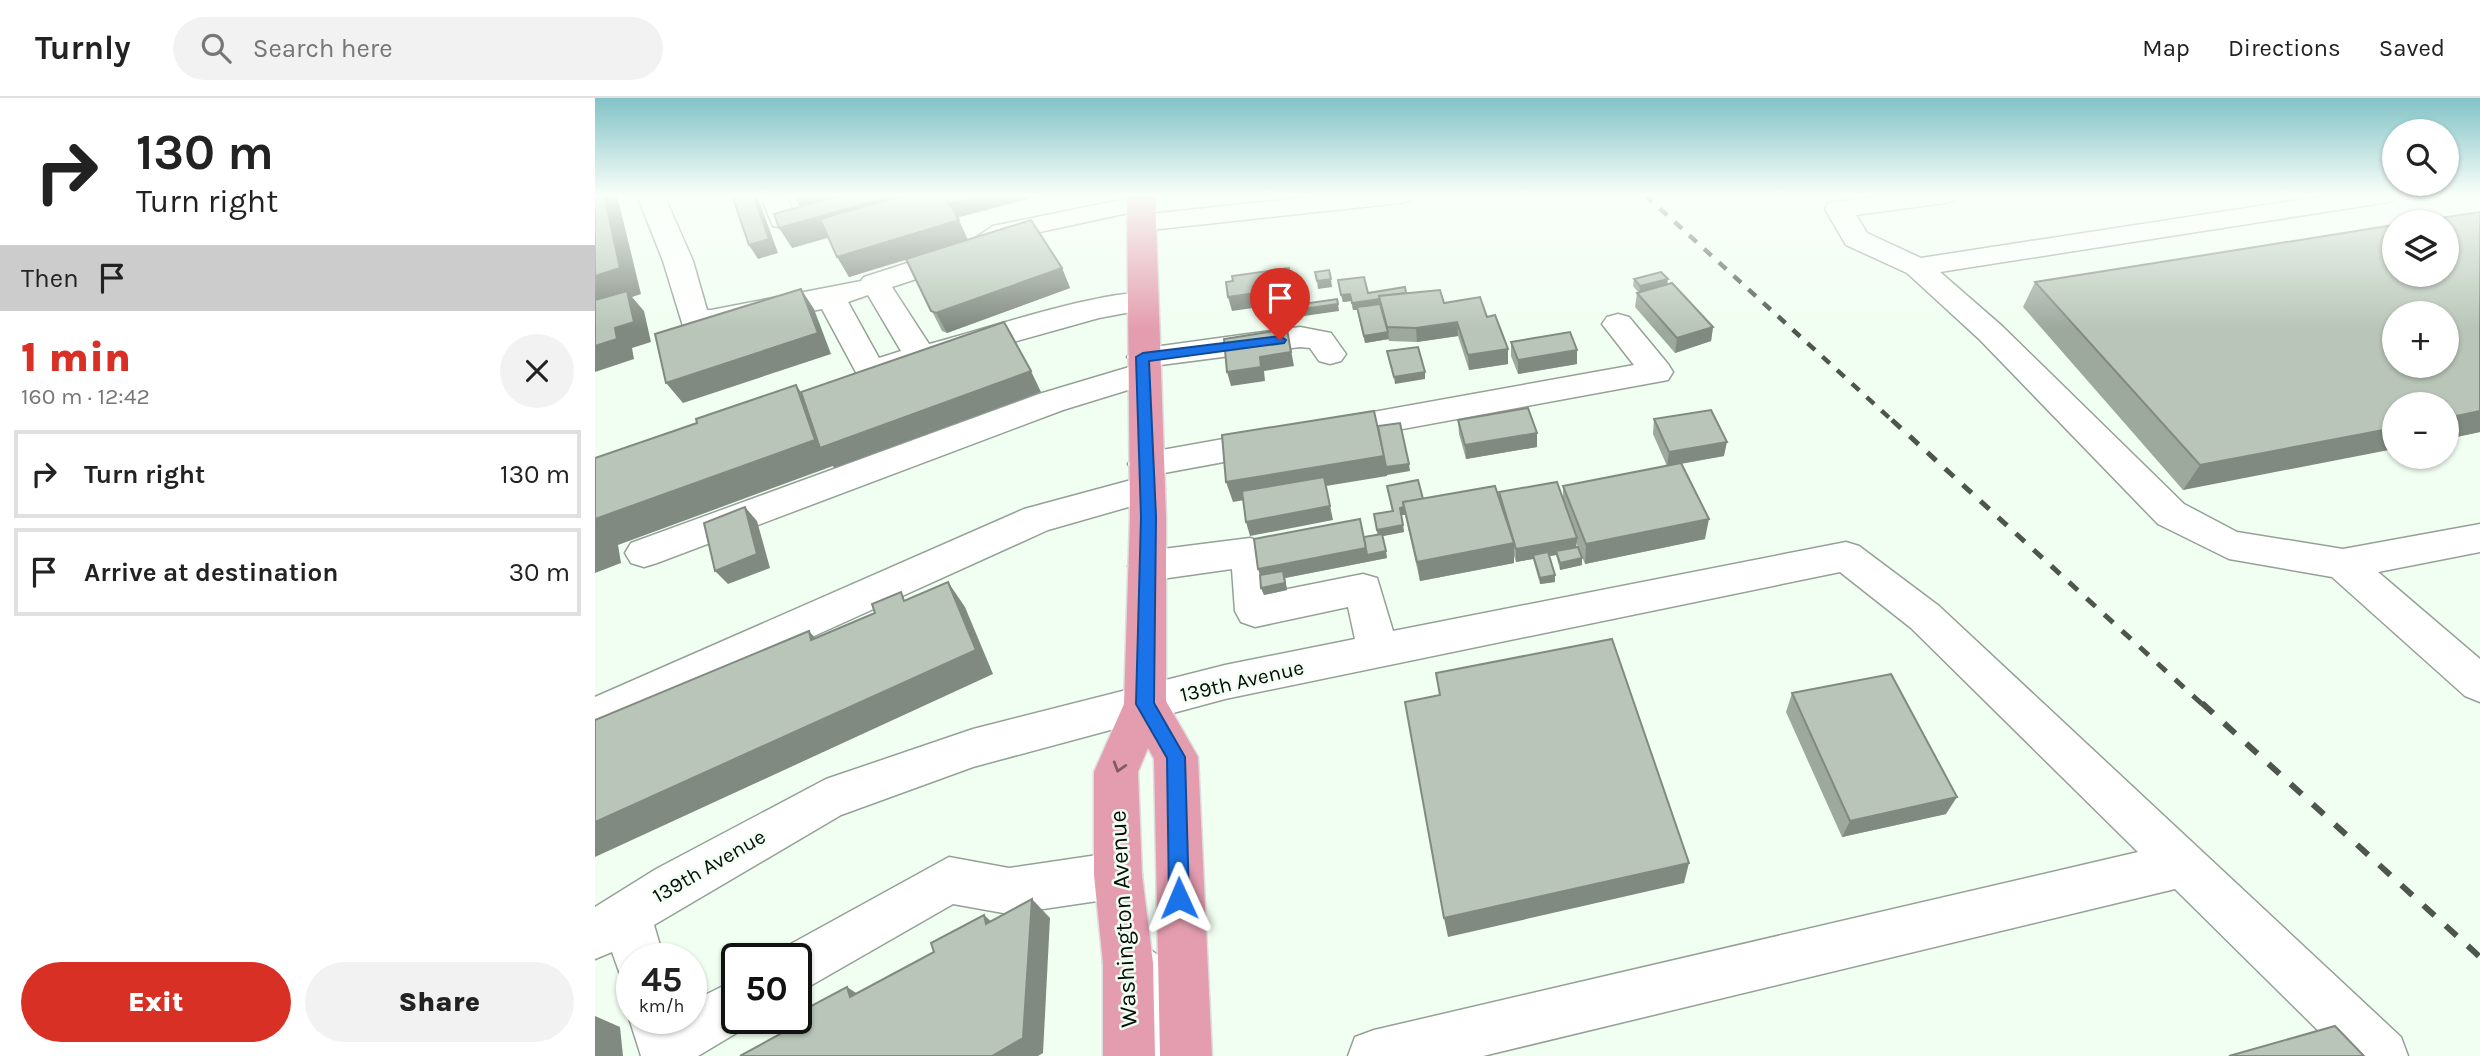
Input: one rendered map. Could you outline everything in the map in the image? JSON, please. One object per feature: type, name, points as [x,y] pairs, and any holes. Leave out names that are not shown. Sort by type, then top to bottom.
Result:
[{"type":"main road","name":"Washington Avenue","points":[[1129,1056],[1129,963],[1118,875],[1116,772],[1145,704],[1147,566],[1141,240]]},
{"type":"main road","points":[[1145,704],[1176,757],[1187,1056]]},
{"type":"street","points":[[669,240],[678,261],[694,318],[712,320],[831,298],[977,250],[992,240]]},
{"type":"street","points":[[1858,240],[1917,267],[1991,333],[2171,514],[2229,545],[2343,564],[2480,538]]},
{"type":"street","points":[[1917,267],[2093,240]]},
{"type":"street","points":[[875,283],[921,356]]},
{"type":"street","points":[[831,298],[870,371],[1095,309],[1141,301]]},
{"type":"street","points":[[595,718],[1037,519],[1146,476],[1657,372],[1618,324]]},
{"type":"street","points":[[644,554],[1143,365],[1300,337],[1320,340],[1330,354]]},
{"type":"street","points":[[1147,566],[1250,552],[1255,611],[1363,589],[1378,651]]},
{"type":"street","name":"139th Avenue","points":[[620,936],[673,885],[827,800],[973,748],[1225,682],[1846,556],[1925,617],[2180,866]]},
{"type":"street","points":[[2343,564],[2480,684]]},
{"type":"street","points":[[1374,1056],[2180,866],[2343,1016],[2382,1056]]},
{"type":"street","points":[[812,960],[949,880],[1009,891],[1118,875]]},
{"type":"street","points":[[1129,963],[1154,984],[1160,1056]]},
{"type":"street","points":[[659,1034],[663,1047],[685,1034]]},
{"type":"building","points":[[595,240],[614,240],[620,268],[595,276]]},
{"type":"building","points":[[747,240],[767,240],[749,245]]},
{"type":"building","points":[[829,240],[894,240],[837,257]]},
{"type":"building","points":[[968,240],[1044,240],[1062,268],[936,313],[931,311],[906,259]]},
{"type":"building","points":[[2301,240],[2382,240],[2382,287],[2459,287],[2459,240],[2480,240],[2480,411],[2459,415],[2459,392],[2382,392],[2382,430],[2200,465],[2035,282]]},
{"type":"building","points":[[1289,268],[1292,288],[1228,297],[1226,282],[1233,281],[1232,276]]},
{"type":"building","points":[[1329,270],[1331,279],[1317,281],[1315,272]]},
{"type":"building","points":[[1661,272],[1668,279],[1640,286],[1634,279]]},
{"type":"building","points":[[1364,277],[1368,293],[1405,287],[1406,293],[1352,303],[1350,294],[1341,295],[1338,280]]},
{"type":"building","points":[[1672,283],[1713,327],[1677,338],[1637,293]]},
{"type":"building","points":[[801,289],[818,333],[666,383],[655,334]]},
{"type":"building","points":[[1440,290],[1444,303],[1480,297],[1487,317],[1495,315],[1508,349],[1468,355],[1457,322],[1416,328],[1387,327],[1379,296]]},
{"type":"building","points":[[627,291],[634,322],[615,328],[617,339],[595,346],[595,300]]},
{"type":"building","points":[[1337,299],[1338,304],[1303,309],[1302,304]]},
{"type":"building","points":[[1380,304],[1388,332],[1364,336],[1357,307]]},
{"type":"building","points":[[1004,322],[1031,371],[820,448],[801,392]]},
{"type":"building","points":[[1287,329],[1291,352],[1260,357],[1261,367],[1227,372],[1224,339]]},
{"type":"building","points":[[1570,332],[1577,350],[1518,360],[1511,342]]},
{"type":"building","points":[[1418,347],[1425,372],[1394,377],[1387,351]]},
{"type":"building","points":[[796,385],[815,440],[595,519],[595,458],[697,423],[696,419]]},
{"type":"building","points":[[1528,408],[1537,433],[1465,445],[1458,420]]},
{"type":"building","points":[[1711,410],[1727,442],[1669,452],[1654,419]]},
{"type":"building","points":[[1374,411],[1384,456],[1226,482],[1222,435]]},
{"type":"building","points":[[1400,423],[1409,464],[1386,467],[1378,426]]},
{"type":"building","points":[[1681,463],[1709,519],[1586,544],[1563,486]]},
{"type":"building","points":[[1324,477],[1330,506],[1246,522],[1242,491]]},
{"type":"building","points":[[1418,480],[1423,499],[1403,502],[1404,507],[1400,508],[1403,525],[1377,530],[1374,514],[1393,511],[1387,486]]},
{"type":"building","points":[[1557,482],[1577,538],[1516,549],[1499,492]]},
{"type":"building","points":[[1495,486],[1514,543],[1417,562],[1403,502]]},
{"type":"building","points":[[745,507],[757,554],[715,571],[704,523]]},
{"type":"building","points":[[1360,519],[1366,548],[1258,569],[1254,539]]},
{"type":"building","points":[[1382,534],[1386,551],[1367,555],[1364,537]]},
{"type":"building","points":[[1578,547],[1582,558],[1560,563],[1556,551]]},
{"type":"building","points":[[1548,552],[1555,575],[1540,578],[1533,555]]},
{"type":"building","points":[[1283,571],[1285,583],[1261,588],[1260,575]]},
{"type":"building","points":[[948,582],[976,650],[595,822],[595,720],[809,631],[811,640],[875,613],[872,604],[901,592],[904,601]]},
{"type":"building","points":[[1612,639],[1689,863],[1444,918],[1405,702],[1440,695],[1436,673]]},
{"type":"building","points":[[1891,674],[1957,797],[1850,821],[1792,693]]},
{"type":"building","points":[[1032,899],[1023,1038],[992,1056],[740,1056],[780,1034],[812,1034],[812,1006],[847,987],[850,997],[934,952],[931,943],[984,915],[986,924]]},
{"type":"building","points":[[2335,1026],[2364,1056],[2229,1056]]},
{"type":"railway","points":[[1694,240],[1894,422]]},
{"type":"railway","points":[[1892,420],[2203,705]]},
{"type":"railway","points":[[2202,703],[2480,957]]},
{"type":"route","points":[[1179,898],[1176,757],[1145,704],[1148,517],[1143,357],[1280,340]]}]
